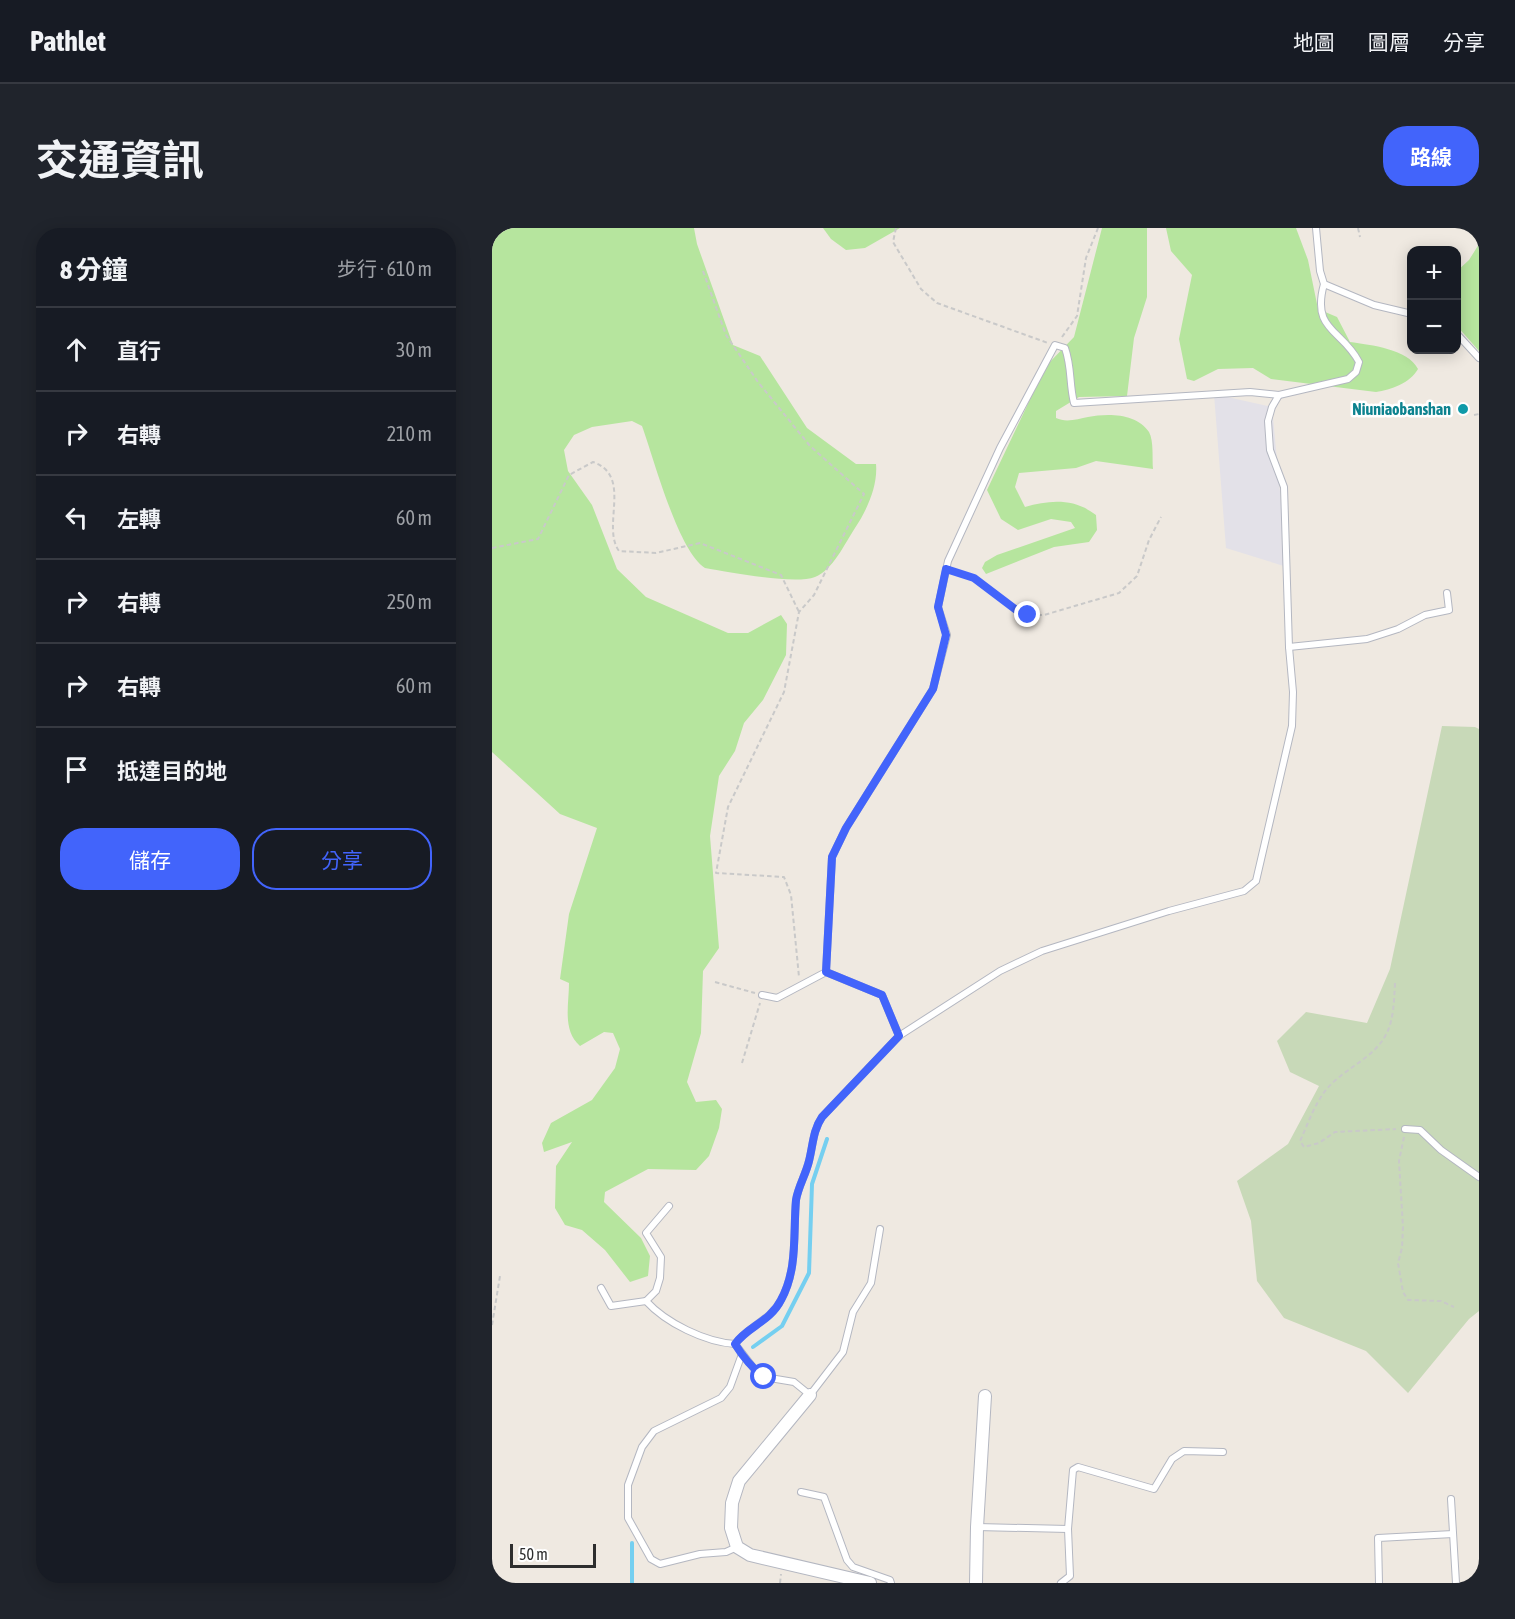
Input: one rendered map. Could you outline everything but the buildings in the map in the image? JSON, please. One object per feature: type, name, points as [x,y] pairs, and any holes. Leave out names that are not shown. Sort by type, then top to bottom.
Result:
[{"type":"street","points":[[810,1395],[739,1481],[732,1503],[731,1528],[736,1547],[750,1555],[870,1583]]},
{"type":"street","points":[[976,1583],[985,1396]]},
{"type":"lane","points":[[826,972],[832,857],[846,828],[933,689],[946,635],[938,607],[948,561],[1000,448],[1055,345],[1065,348],[1071,365],[1070,386],[1074,403],[1250,392],[1279,395],[1348,379],[1356,372],[1359,362],[1353,350],[1330,330],[1321,313],[1319,301],[1324,284],[1320,271],[1316,228]]},
{"type":"lane","points":[[1324,284],[1374,305],[1407,313]]},
{"type":"lane","points":[[1461,338],[1479,358]]},
{"type":"lane","points":[[735,1344],[741,1335],[767,1319],[782,1300],[793,1267],[796,1198],[809,1162],[816,1126],[899,1036],[1000,971],[1042,951],[1169,911],[1244,891],[1256,881],[1292,726],[1293,692],[1289,647],[1284,487],[1270,450],[1268,422],[1272,407],[1279,395]]},
{"type":"lane","points":[[1289,647],[1367,639],[1398,629],[1425,615],[1449,610],[1447,593]]},
{"type":"lane","points":[[762,995],[777,998],[826,972],[882,995],[899,1036]]},
{"type":"lane","points":[[1405,1129],[1420,1130],[1441,1150],[1479,1177]]},
{"type":"lane","points":[[601,1288],[611,1306],[646,1300],[656,1291],[660,1278],[661,1257],[646,1233],[669,1206]]},
{"type":"lane","points":[[735,1344],[764,1377],[794,1382],[810,1395],[843,1352],[853,1312],[871,1283],[880,1229]]},
{"type":"lane","points":[[646,1300],[666,1319],[719,1343],[735,1344]]},
{"type":"lane","points":[[736,1547],[726,1552],[700,1554],[660,1564],[651,1559],[628,1518],[628,1485],[642,1447],[654,1431],[720,1398],[730,1387],[742,1354]]},
{"type":"lane","points":[[1061,1583],[1070,1576],[1068,1528],[1073,1470],[1078,1467],[1154,1489],[1172,1459],[1184,1451],[1223,1452]]},
{"type":"lane","points":[[801,1492],[824,1497],[847,1560],[853,1568],[890,1580],[891,1583]]},
{"type":"lane","points":[[1451,1499],[1456,1583]]},
{"type":"lane","points":[[977,1527],[1068,1528]]},
{"type":"lane","points":[[1379,1583],[1378,1538],[1453,1533]]},
{"type":"path","points":[[896,228],[893,242],[921,289],[937,303],[1055,345],[1067,333],[1077,316],[1086,258],[1098,228]]},
{"type":"path","points":[[1358,228],[1360,237]]},
{"type":"path","points":[[703,271],[726,335],[758,382],[810,446],[864,494],[814,595],[799,612],[784,692],[728,807],[716,873],[784,877],[790,895],[800,985]]},
{"type":"path","points":[[1474,415],[1479,414]]},
{"type":"path","points":[[492,548],[538,539],[568,475],[593,462],[600,464],[607,472],[616,489],[613,512],[615,546],[619,551],[656,553],[700,543],[781,575],[799,612]]},
{"type":"path","points":[[946,569],[974,578],[1019,612],[1028,615],[1044,615],[1119,593],[1137,576],[1149,540],[1161,517]]},
{"type":"path","points":[[715,982],[762,995],[742,1063]]},
{"type":"path","points":[[1395,982],[1394,1012],[1387,1034],[1374,1052],[1342,1075],[1323,1094],[1300,1141],[1304,1147],[1318,1143],[1335,1132],[1405,1129],[1399,1161],[1403,1227],[1402,1248],[1398,1263],[1403,1292],[1408,1300],[1441,1301],[1454,1307]]},
{"type":"path","points":[[492,1325],[500,1276]]},
{"type":"shaded area","points":[[1214,394],[1272,407],[1287,567],[1226,548]]},
{"type":"green space","points":[[492,228],[694,228],[697,244],[733,345],[760,356],[807,428],[856,464],[876,464],[875,481],[867,506],[838,556],[821,574],[792,580],[705,568],[695,558],[676,524],[642,426],[632,421],[592,427],[574,435],[564,450],[568,471],[592,505],[617,569],[646,597],[728,633],[748,633],[781,615],[787,624],[786,655],[763,700],[744,723],[735,751],[719,776],[710,836],[719,948],[703,971],[701,1033],[687,1082],[696,1102],[716,1100],[722,1109],[719,1128],[709,1156],[696,1170],[648,1169],[605,1192],[604,1202],[641,1238],[650,1256],[648,1276],[630,1282],[605,1250],[582,1230],[565,1225],[555,1208],[556,1166],[572,1142],[544,1152],[542,1143],[551,1123],[592,1100],[615,1068],[620,1049],[613,1033],[604,1032],[580,1046],[574,1040],[568,1017],[569,983],[560,979],[569,914],[597,828],[560,814],[492,752]]},
{"type":"green space","points":[[823,228],[900,228],[865,248],[846,250],[831,239]]},
{"type":"green space","points":[[1102,228],[1147,228],[1147,297],[1134,338],[1127,396],[1079,397],[1056,411],[1056,418],[1076,420],[1112,415],[1137,421],[1151,436],[1153,469],[1096,461],[1076,468],[1019,473],[1015,487],[1025,507],[1053,502],[1070,503],[1088,509],[1096,515],[1097,530],[1089,542],[1054,547],[986,574],[982,568],[985,562],[997,555],[1075,528],[1071,522],[1051,519],[1018,530],[1001,519],[987,490],[1046,366],[1074,337]]},
{"type":"green space","points":[[1166,228],[1296,228],[1308,260],[1318,309],[1337,317],[1350,342],[1398,352],[1413,362],[1418,369],[1400,385],[1376,392],[1271,379],[1253,368],[1218,369],[1194,381],[1187,379],[1179,339],[1192,275],[1171,251]]},
{"type":"green space","points":[[1479,244],[1479,351],[1461,331],[1461,267],[1469,260]]},
{"type":"green space","points":[[1442,726],[1479,729],[1479,1311],[1469,1319],[1408,1393],[1366,1351],[1284,1318],[1257,1281],[1251,1221],[1237,1181],[1288,1144],[1319,1086],[1290,1072],[1277,1041],[1306,1012],[1367,1023],[1390,969]]},
{"type":"waterway","points":[[753,1347],[782,1326],[809,1273],[812,1184],[827,1139]]},
{"type":"waterway","points":[[632,1543],[632,1583]]},
{"type":"place","name":"Niuniaobanshan","points":[[1463,409]]},
{"type":"route","points":[[764,1377],[735,1344],[741,1335],[767,1319],[782,1300],[793,1267],[796,1198],[809,1162],[816,1126],[899,1036],[882,995],[826,972],[832,857],[846,828],[933,689],[946,635],[938,607],[946,569],[974,578],[1019,612],[1028,615]]}]
